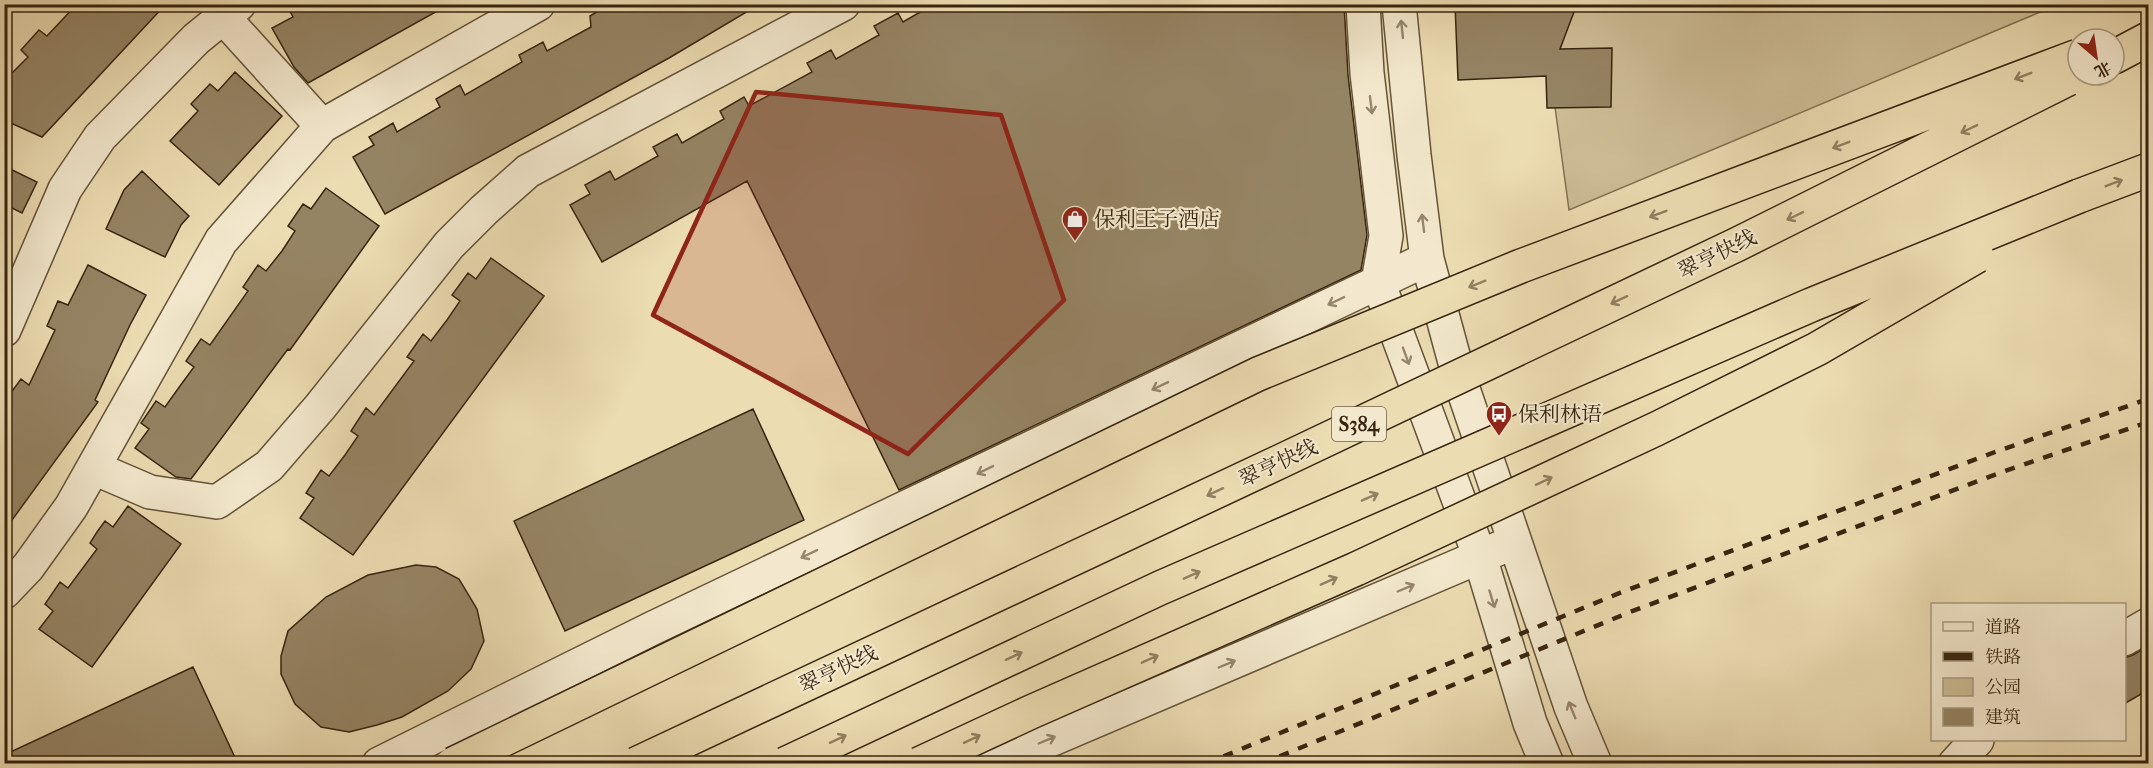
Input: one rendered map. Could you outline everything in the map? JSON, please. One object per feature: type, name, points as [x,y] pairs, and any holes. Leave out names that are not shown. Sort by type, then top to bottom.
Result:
[{"type":"highway","points":[[2126,37],[2148,29]]},
{"type":"highway","points":[[2126,51],[2148,39]]},
{"type":"highway","points":[[453,764],[1258,374],[1521,266],[2066,61]]},
{"type":"highway","name":"翠亨快线","points":[[636,764],[1277,464],[1738,244],[2066,81]]},
{"type":"highway","points":[[785,764],[1160,588],[1811,305],[2148,170]]},
{"type":"highway","points":[[919,764],[1031,712],[1356,569],[1656,429],[1817,349],[2079,196]]},
{"type":"street","points":[[4,592],[28,567],[71,507],[220,241],[322,126],[538,4]]},
{"type":"street","points":[[94,468],[150,492],[217,502],[269,466],[320,407],[449,245],[528,171],[843,4]]},
{"type":"street","points":[[1363,4],[1367,73],[1386,236],[1378,282],[1480,557],[1530,723],[1547,764]]},
{"type":"street","points":[[1400,4],[1414,155],[1427,259],[1459,377],[1571,707],[1595,764]]},
{"type":"street","points":[[4,330],[65,189],[100,137],[196,39],[231,11],[322,126]]},
{"type":"street","points":[[379,764],[664,623],[1427,259]]},
{"type":"street","points":[[994,764],[1514,542]]},
{"type":"street","points":[[2126,638],[2148,625]]},
{"type":"street","points":[[1955,764],[1976,741]]},
{"type":"highlighted area","points":[[756,92],[1001,115],[1064,300],[908,454],[653,315]]},
{"type":"green space","points":[[1541,4],[2057,5],[1569,210]]},
{"type":"building","points":[[77,4],[166,4],[42,137],[4,120],[4,81],[28,57],[21,50],[39,30],[47,36]]},
{"type":"building","points":[[286,4],[450,4],[308,83],[294,67],[272,28],[293,17]]},
{"type":"building","points":[[610,4],[760,4],[669,58],[385,214],[353,157],[374,145],[369,137],[393,123],[397,132],[440,107],[436,99],[460,85],[465,95],[522,62],[519,55],[543,42],[547,51],[591,27],[590,16]]},
{"type":"building","name":"保利王子酒店","points":[[934,4],[1344,4],[1348,75],[1367,235],[1361,270],[899,490],[747,181],[602,262],[570,205],[590,194],[585,185],[610,171],[615,180],[658,156],[653,147],[677,134],[682,143],[724,119],[720,111],[744,97],[749,106],[812,72],[807,63],[831,50],[836,59],[879,35],[874,26],[898,13],[903,22]]},
{"type":"building","points":[[1455,4],[1577,4],[1560,49],[1612,48],[1611,107],[1547,108],[1546,76],[1458,80]]},
{"type":"building","points":[[235,72],[282,116],[219,185],[170,141],[198,111],[191,104],[210,84],[218,91]]},
{"type":"building","points":[[4,166],[37,182],[22,213],[4,204]]},
{"type":"building","points":[[142,171],[189,216],[181,225],[165,257],[106,229],[124,190]]},
{"type":"building","points":[[326,188],[379,226],[290,350],[288,349],[191,479],[176,477],[135,448],[149,429],[141,423],[156,401],[165,407],[194,367],[186,361],[201,339],[210,345],[248,291],[243,287],[258,265],[266,271],[282,251],[295,231],[288,226],[303,204],[311,209]]},
{"type":"building","points":[[491,258],[544,296],[353,555],[300,518],[314,498],[306,493],[321,470],[329,476],[345,455],[358,436],[351,431],[366,408],[374,415],[414,361],[407,357],[423,334],[431,341],[447,320],[460,301],[452,295],[468,273],[476,279]]},
{"type":"building","points":[[88,265],[146,295],[95,400],[98,402],[4,531],[4,402],[21,379],[29,385],[55,330],[47,326],[58,301],[68,305]]},
{"type":"building","points":[[753,409],[804,520],[565,631],[514,521]]},
{"type":"building","points":[[128,506],[181,544],[92,667],[39,629],[53,611],[45,604],[60,582],[68,588],[97,549],[90,543],[105,521],[113,527]]},
{"type":"building","points":[[416,565],[436,567],[459,579],[477,609],[484,641],[471,669],[448,691],[402,717],[349,732],[321,727],[295,704],[281,674],[281,656],[288,631],[326,597],[368,575]]},
{"type":"building","points":[[2148,646],[2148,690],[2126,703],[2126,657]]},
{"type":"building","points":[[193,667],[238,764],[4,764],[4,755]]},
{"type":"railway","points":[[1205,764],[1622,592],[1995,452],[2148,399]]},
{"type":"railway","points":[[1261,764],[1630,612],[2002,472],[2148,422]]},
{"type":"place","name":"保利王子酒店","points":[[1075,242]]},
{"type":"place","name":"保利林语","points":[[1499,437]]}]
